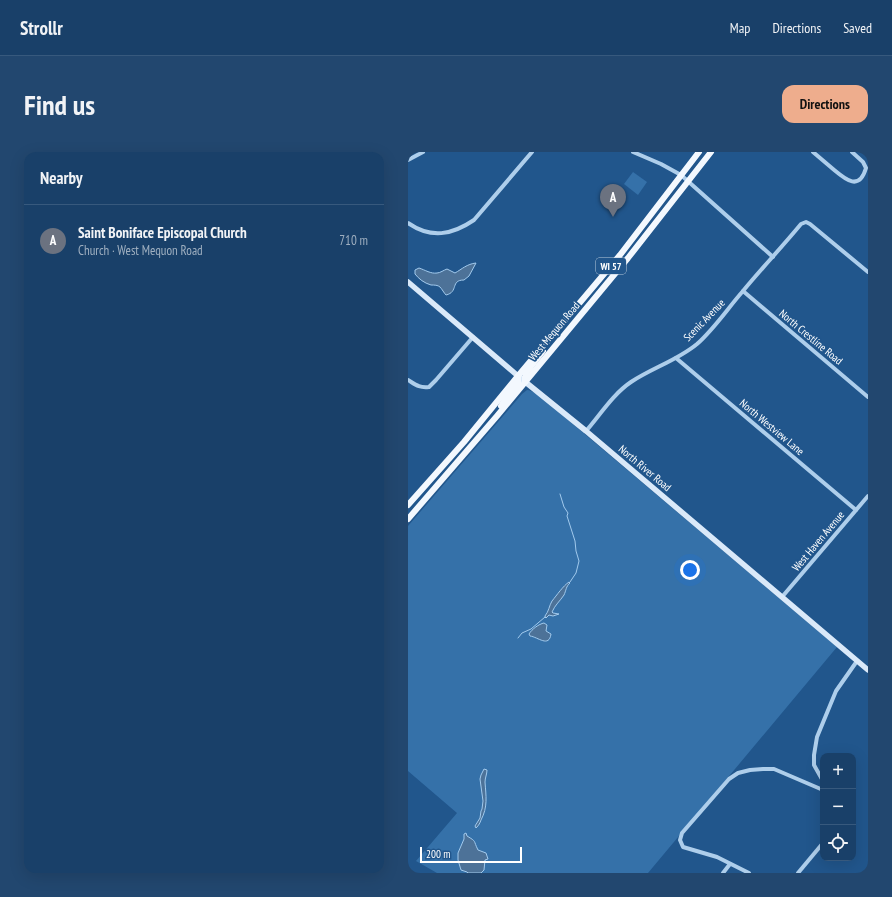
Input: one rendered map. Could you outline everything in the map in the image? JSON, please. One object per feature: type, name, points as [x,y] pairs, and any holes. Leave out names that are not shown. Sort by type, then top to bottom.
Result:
[{"type":"main road","name":"West Mequon Road","points":[[408,504],[464,442],[620,255],[698,152]]},
{"type":"main road","name":"West Mequon Road","points":[[408,519],[498,416],[628,258],[711,152]]},
{"type":"main road","points":[[525,382],[526,373],[540,356],[549,339]]},
{"type":"main road","points":[[498,416],[506,398],[518,384],[518,376]]},
{"type":"street","points":[[408,160],[423,152]]},
{"type":"street","points":[[408,223],[429,233],[444,233],[465,227],[474,220],[532,152]]},
{"type":"street","points":[[633,152],[661,164],[681,175],[773,257]]},
{"type":"street","points":[[814,152],[843,177],[853,182],[859,181],[862,178],[866,168],[863,162],[852,152]]},
{"type":"street","name":"Scenic Avenue","points":[[586,432],[619,392],[632,382],[676,358],[699,342],[801,224],[806,222],[810,224],[868,272]]},
{"type":"street","name":"North River Road","points":[[408,282],[868,670]]},
{"type":"street","name":"North Crestline Road","points":[[743,291],[868,397]]},
{"type":"street","points":[[408,380],[422,387],[429,387],[473,337]]},
{"type":"street","name":"North Westview Lane","points":[[676,358],[856,510]]},
{"type":"street","name":"West Haven Avenue","points":[[782,597],[868,496]]},
{"type":"street","points":[[408,504],[416,510]]},
{"type":"street","points":[[820,775],[814,765],[817,737],[835,693],[857,661]]},
{"type":"street","points":[[749,873],[717,857],[684,847],[680,840],[682,833],[729,779],[738,773],[750,770],[774,769],[821,789]]},
{"type":"street","points":[[798,873],[820,847]]},
{"type":"street","points":[[722,873],[730,864]]},
{"type":"shaded area","points":[[633,172],[647,182],[638,195],[624,184]]},
{"type":"shaded area","points":[[476,263],[469,276],[464,280],[457,282],[452,291],[446,295],[439,286],[426,283],[415,274],[415,270],[419,268],[432,273],[438,273],[447,269],[455,273]]},
{"type":"shaded area","points":[[527,390],[535,393],[545,400],[837,647],[648,873],[437,873],[416,861],[457,813],[408,771],[408,526]]},
{"type":"shaded area","points":[[569,582],[570,583],[564,595],[552,612],[559,614],[553,616],[549,615],[546,618],[545,616],[552,601],[562,588]]},
{"type":"shaded area","points":[[544,623],[547,625],[546,631],[551,634],[548,640],[543,641],[530,636],[529,634],[534,629],[540,624]]},
{"type":"shaded area","points":[[484,769],[487,770],[485,782],[486,806],[476,828],[475,826],[480,818],[482,809],[483,801],[480,779]]},
{"type":"shaded area","points":[[466,833],[467,836],[472,839],[478,850],[486,853],[488,859],[485,860],[484,870],[481,873],[468,873],[461,870],[458,860],[458,853],[464,839],[464,834]]},
{"type":"waterway","points":[[560,494],[564,507],[568,513],[567,516],[575,541],[579,561],[576,573],[570,582]]},
{"type":"waterway","points":[[518,638],[522,633],[531,629],[545,617]]},
{"type":"place","name":"Saint Boniface Episcopal Church","points":[[613,217]]}]
